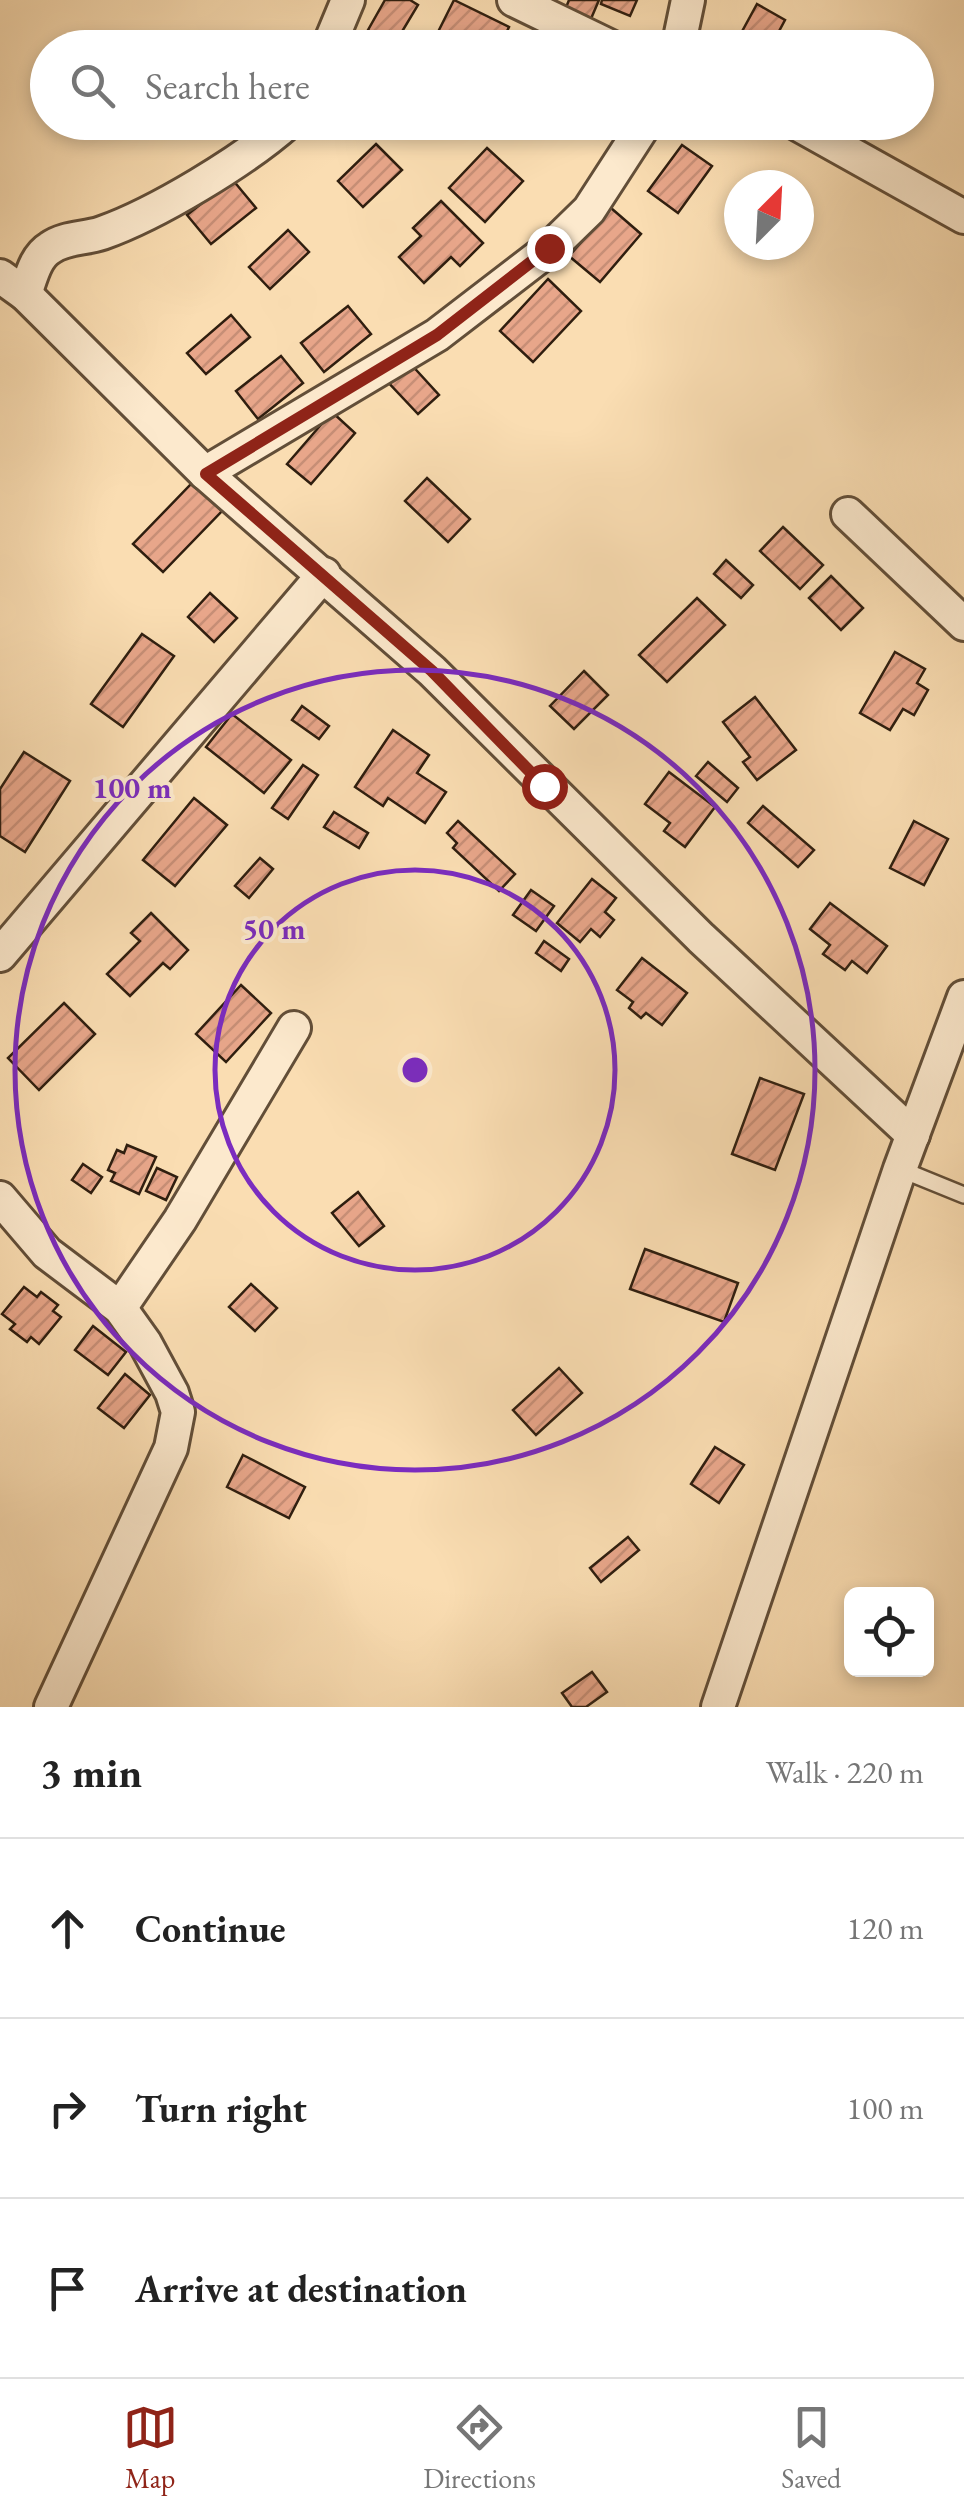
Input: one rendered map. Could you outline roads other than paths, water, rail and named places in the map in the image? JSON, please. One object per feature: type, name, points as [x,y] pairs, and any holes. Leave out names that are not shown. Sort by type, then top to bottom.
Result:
[{"type":"street","points":[[336,30],[348,0]]},
{"type":"street","points":[[514,0],[576,30]]},
{"type":"street","points":[[682,30],[688,0]]},
{"type":"street","points":[[264,140],[227,167],[150,211],[102,233],[48,248],[13,285],[206,474],[432,671],[701,938],[913,1134]]},
{"type":"street","points":[[206,474],[437,335],[549,248],[589,210],[634,140]]},
{"type":"street","points":[[826,140],[964,217]]},
{"type":"street","points":[[848,514],[964,624]]},
{"type":"street","points":[[0,955],[324,574]]},
{"type":"street","points":[[718,1707],[900,1170],[964,996]]},
{"type":"street","points":[[120,1308],[180,1220],[294,1028]]},
{"type":"street","points":[[0,1198],[47,1252],[120,1308],[145,1343],[178,1412],[176,1434],[51,1707]]},
{"type":"lane","points":[[900,1170],[964,1194]]}]
